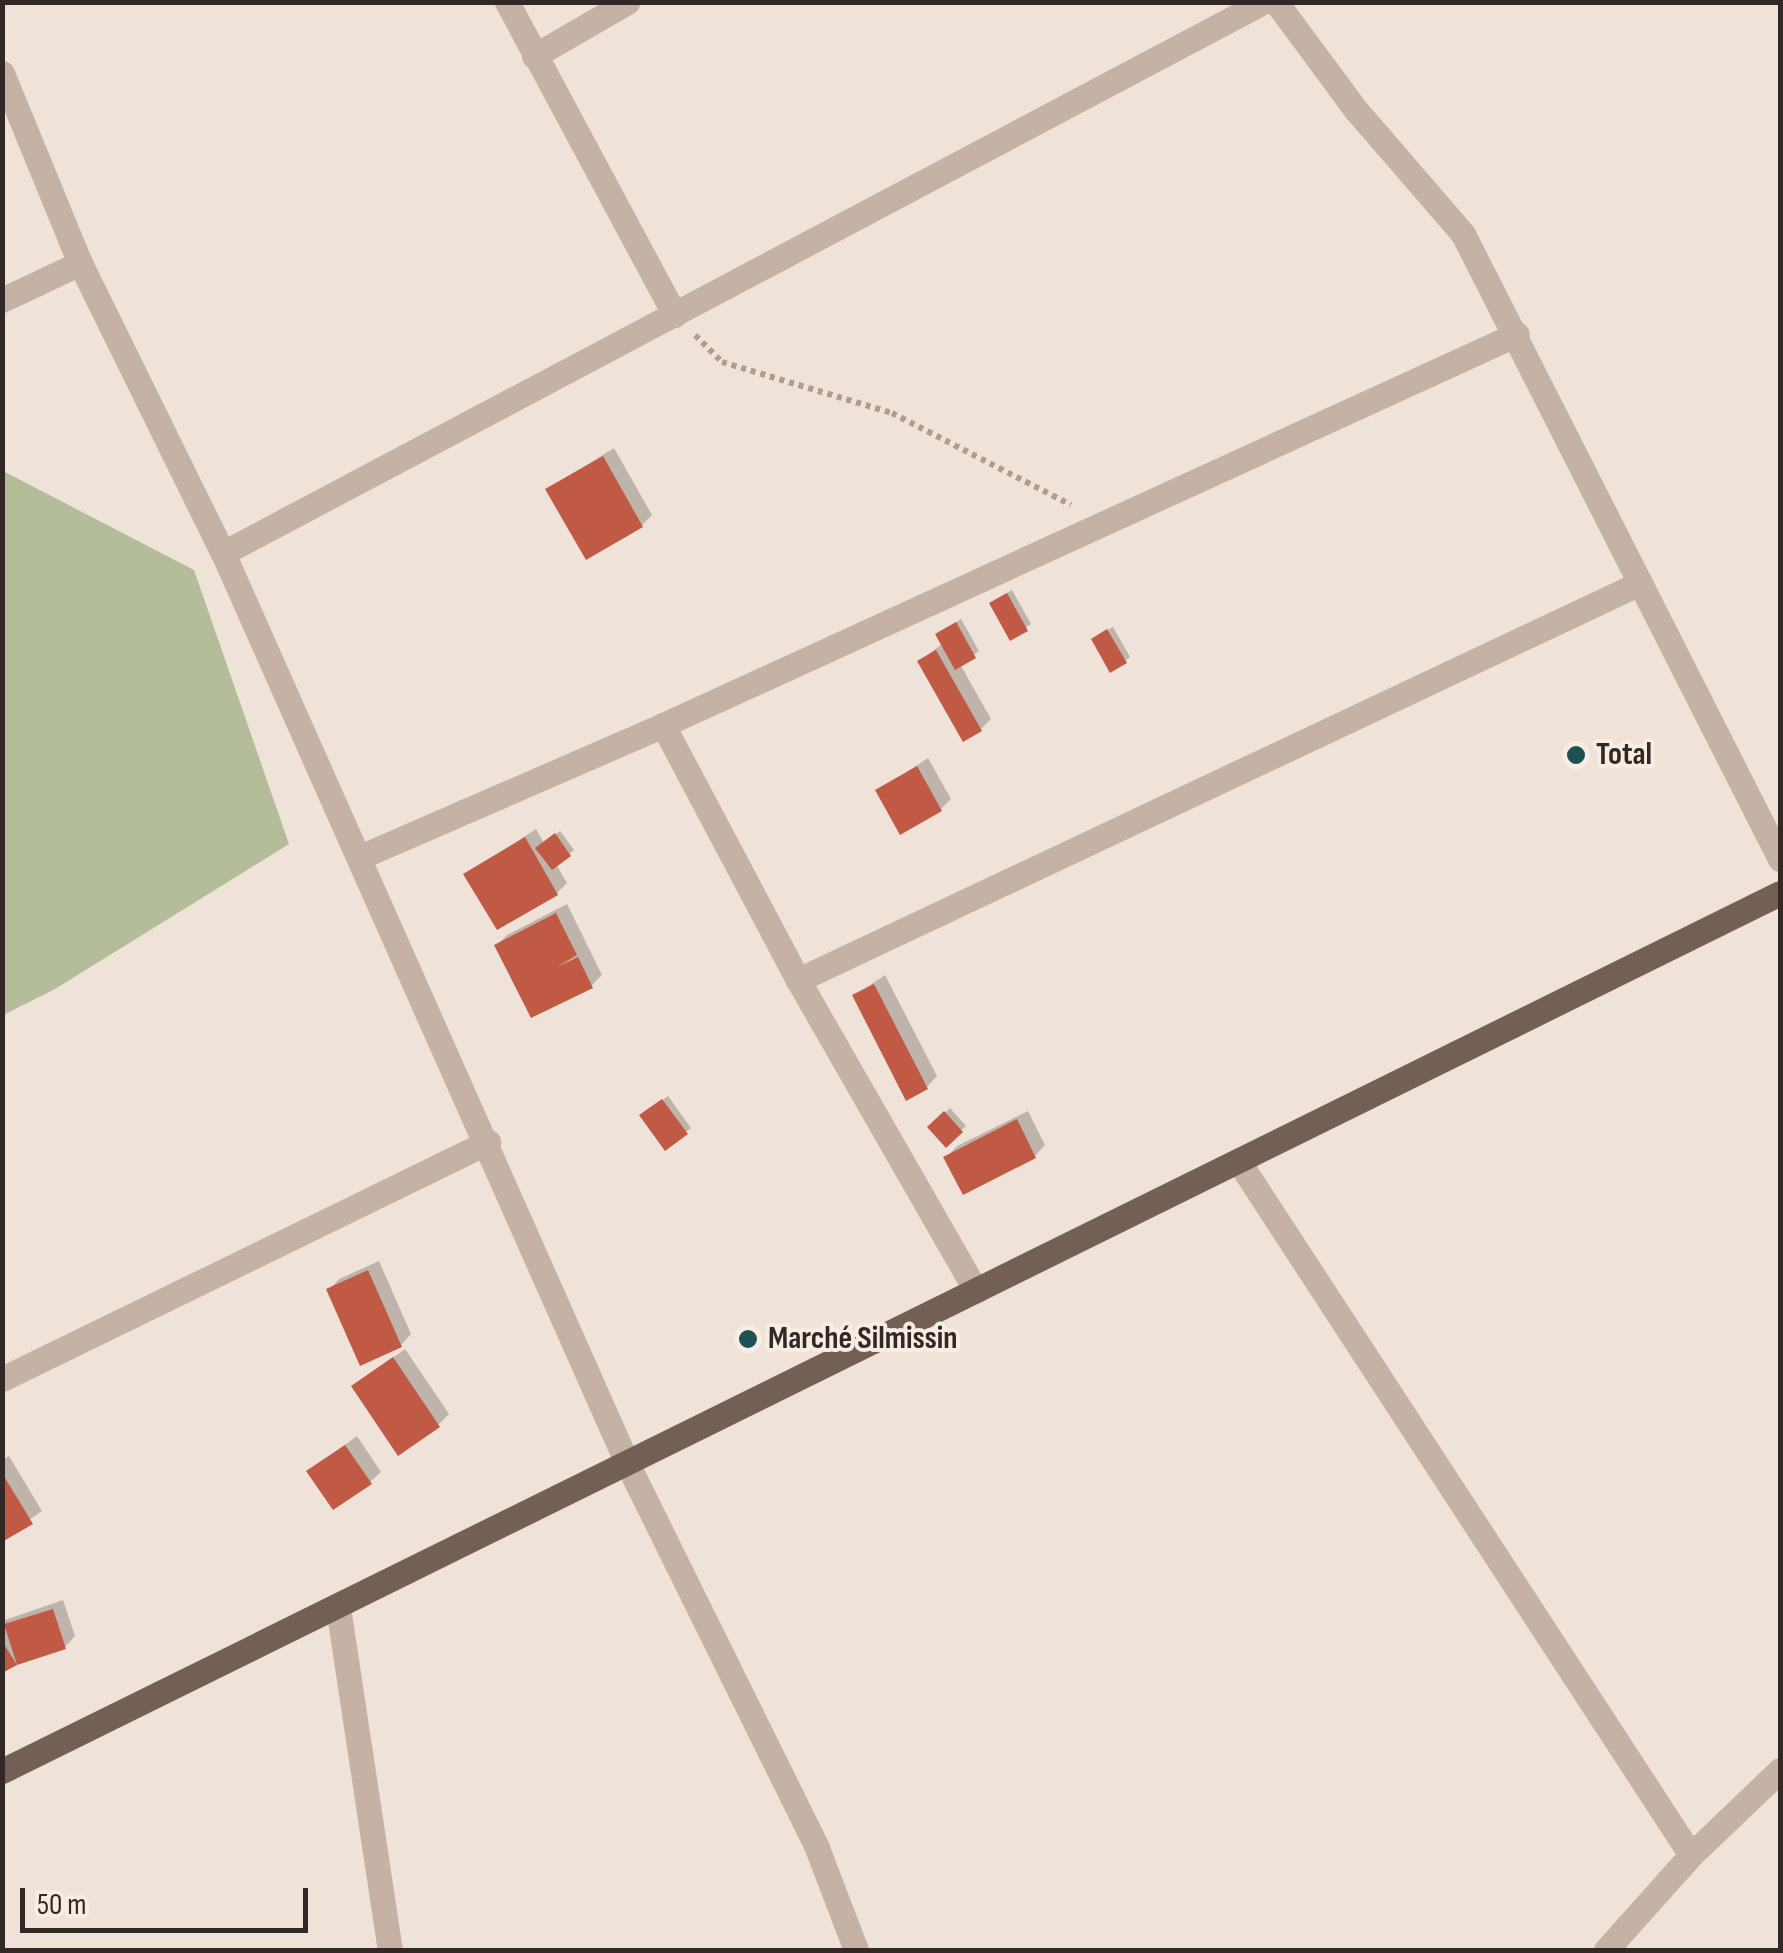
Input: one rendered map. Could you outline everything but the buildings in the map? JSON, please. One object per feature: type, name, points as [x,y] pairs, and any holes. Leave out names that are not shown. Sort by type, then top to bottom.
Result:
[{"type":"main road","points":[[2,1771],[1780,893]]},
{"type":"street","points":[[506,2],[675,315]]},
{"type":"street","points":[[534,56],[627,2]]},
{"type":"street","points":[[223,552],[1263,2]]},
{"type":"street","points":[[1276,2],[1356,110],[1463,234],[1780,859]]},
{"type":"street","points":[[2,72],[80,262],[223,552],[628,1465],[817,1848],[856,1950]]},
{"type":"street","points":[[2,300],[80,262]]},
{"type":"street","points":[[360,857],[1108,523],[1517,334]]},
{"type":"street","points":[[798,980],[1640,583]]},
{"type":"street","points":[[663,724],[798,980],[976,1292]]},
{"type":"street","points":[[2,1379],[488,1142]]},
{"type":"street","points":[[1239,1162],[1691,1855]]},
{"type":"street","points":[[338,1607],[390,1950]]},
{"type":"street","points":[[1606,1950],[1691,1855],[1780,1770]]},
{"type":"path","points":[[675,315],[722,362],[892,413],[1108,523]]},
{"type":"green space","points":[[3,471],[194,570],[289,844],[55,989],[3,1015]]},
{"type":"place","name":"Total","points":[[1576,755]]},
{"type":"place","name":"Marché Silmissin","points":[[748,1339]]}]
